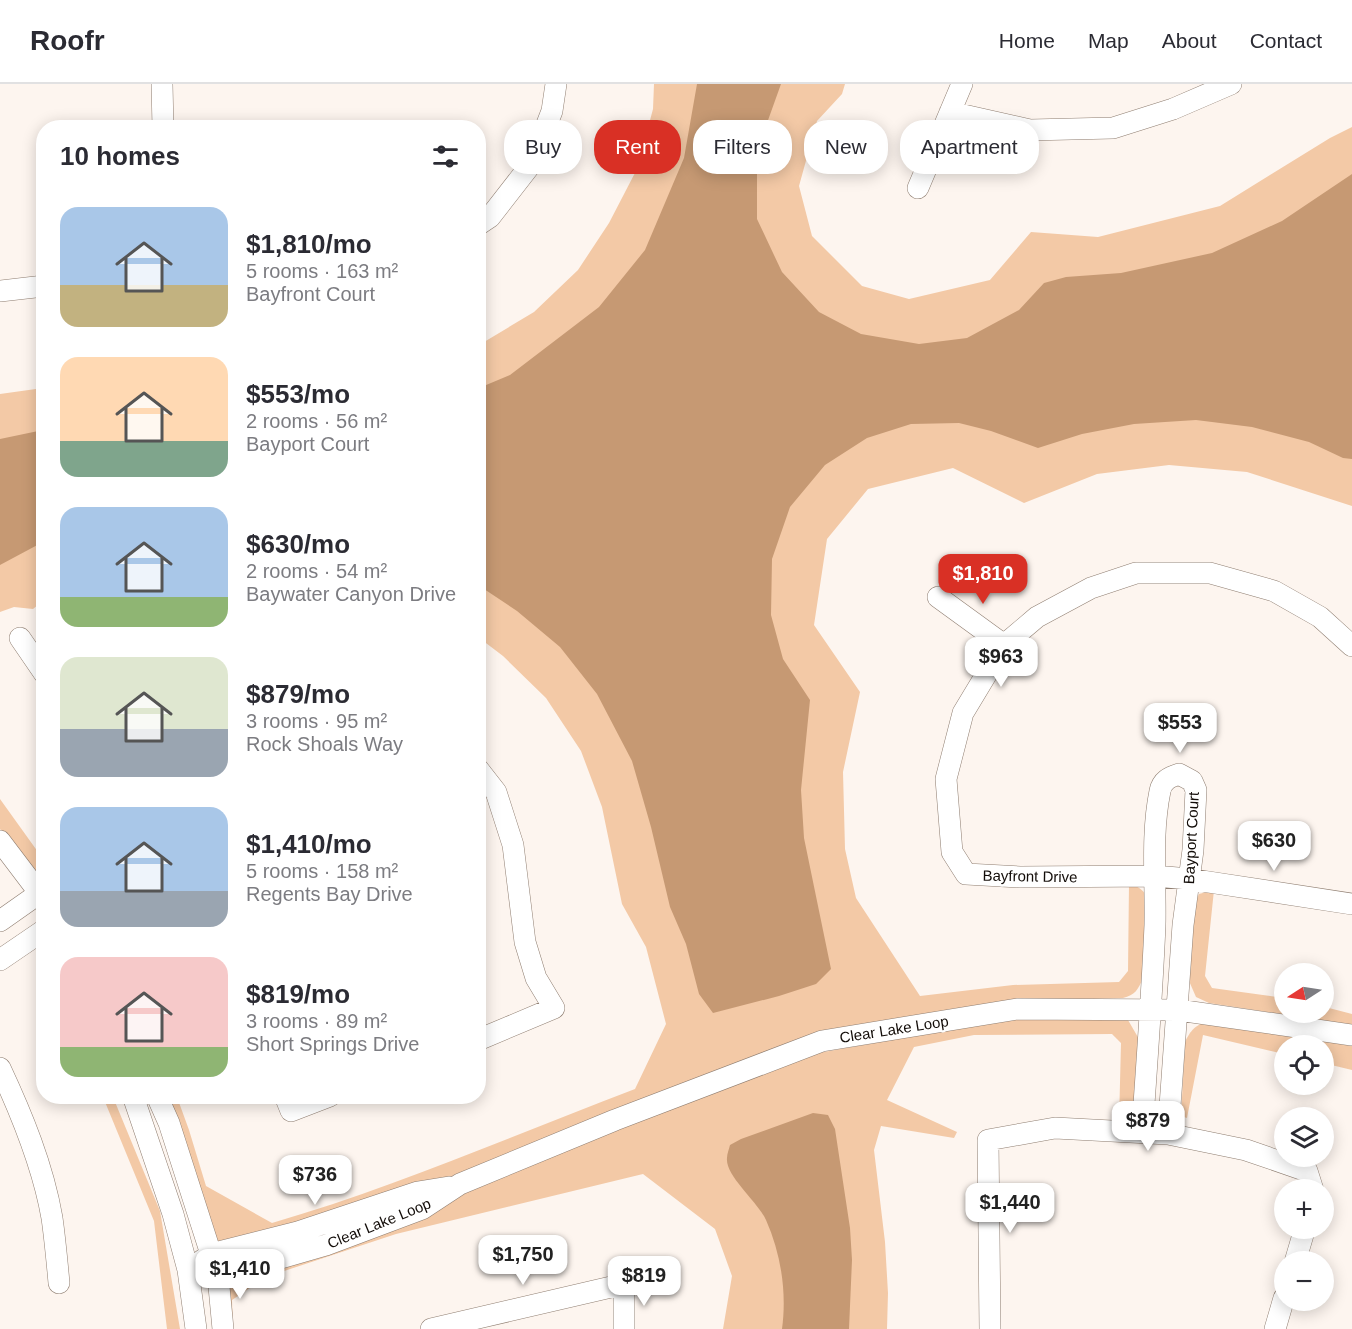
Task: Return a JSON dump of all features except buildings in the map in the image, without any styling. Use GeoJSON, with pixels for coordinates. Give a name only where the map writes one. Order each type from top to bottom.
{"type":"FeatureCollection","features":[{"type":"Feature","properties":{"kind":"street"},"geometry":{"type":"LineString","coordinates":[[162,84],[163,120]]}},
{"type":"Feature","properties":{"kind":"street"},"geometry":{"type":"LineString","coordinates":[[486,220],[532,162],[552,111],[556,84]]}},
{"type":"Feature","properties":{"kind":"street"},"geometry":{"type":"LineString","coordinates":[[918,188],[962,84]]}},
{"type":"Feature","properties":{"kind":"street"},"geometry":{"type":"LineString","coordinates":[[950,112],[1030,130],[1113,128],[1173,109],[1231,84]]}},
{"type":"Feature","properties":{"kind":"street"},"geometry":{"type":"LineString","coordinates":[[0,291],[36,287]]}},
{"type":"Feature","properties":{"kind":"street","name":"Bayfront Drive"},"geometry":{"type":"LineString","coordinates":[[1352,646],[1320,617],[1274,591],[1209,573],[1136,573],[1091,588],[1037,617],[1004,645],[963,713],[946,779],[952,852],[966,874],[1020,877],[1155,876],[1189,879],[1352,904]]}},
{"type":"Feature","properties":{"kind":"street"},"geometry":{"type":"LineString","coordinates":[[938,597],[1004,645]]}},
{"type":"Feature","properties":{"kind":"street"},"geometry":{"type":"LineString","coordinates":[[20,638],[36,661]]}},
{"type":"Feature","properties":{"kind":"street","name":"Bayport Court"},"geometry":{"type":"LineString","coordinates":[[1142,1132],[1151,1009],[1155,846],[1160,789],[1167,777],[1179,774],[1192,781],[1196,790],[1168,1134]]}},
{"type":"Feature","properties":{"kind":"street"},"geometry":{"type":"LineString","coordinates":[[486,779],[496,792],[513,845],[525,942],[536,978],[554,1008],[486,1037]]}},
{"type":"Feature","properties":{"kind":"street"},"geometry":{"type":"LineString","coordinates":[[0,841],[36,886]]}},
{"type":"Feature","properties":{"kind":"street"},"geometry":{"type":"LineString","coordinates":[[0,921],[36,898]]}},
{"type":"Feature","properties":{"kind":"street"},"geometry":{"type":"LineString","coordinates":[[0,960],[36,935]]}},
{"type":"Feature","properties":{"kind":"street"},"geometry":{"type":"LineString","coordinates":[[1154,944],[1182,947]]}},
{"type":"Feature","properties":{"kind":"street","name":"Clear Lake Loop"},"geometry":{"type":"LineString","coordinates":[[188,1270],[218,1276],[336,1241],[422,1209],[460,1184],[615,1120],[822,1041],[1017,1009],[1178,1010],[1352,1035]]}},
{"type":"Feature","properties":{"kind":"street"},"geometry":{"type":"LineString","coordinates":[[0,1068],[7,1102],[34,1152],[52,1217],[59,1283]]}},
{"type":"Feature","properties":{"kind":"street"},"geometry":{"type":"LineString","coordinates":[[136,1104],[173,1214],[188,1270],[196,1329]]}},
{"type":"Feature","properties":{"kind":"street"},"geometry":{"type":"LineString","coordinates":[[161,1104],[218,1276],[223,1329]]}},
{"type":"Feature","properties":{"kind":"street"},"geometry":{"type":"LineString","coordinates":[[990,1329],[988,1140],[1055,1128],[1168,1134],[1246,1150],[1307,1171],[1309,1179]]}},
{"type":"Feature","properties":{"kind":"street","name":"Clear Lake Loop"},"geometry":{"type":"LineString","coordinates":[[188,1270],[211,1254],[298,1232],[418,1192],[460,1184]]}},
{"type":"Feature","properties":{"kind":"street"},"geometry":{"type":"LineString","coordinates":[[431,1329],[624,1284],[624,1329]]}},
{"type":"Feature","properties":{"kind":"street"},"geometry":{"type":"LineString","coordinates":[[1275,1329],[1280,1311]]}},
{"type":"Feature","properties":{"kind":"shaded area"},"geometry":{"type":"Polygon","coordinates":[[[654,84],[845,84],[842,94],[818,120],[804,120],[804,168],[799,186],[812,236],[862,286],[909,299],[990,280],[1031,232],[1098,237],[1220,206],[1330,138],[1352,127],[1352,506],[1247,472],[1169,465],[1097,474],[1024,503],[953,468],[868,489],[827,539],[814,625],[860,692],[843,772],[845,849],[856,898],[920,996],[1013,985],[1119,982],[1128,971],[1129,884],[1141,889],[1148,900],[1143,978],[1133,994],[1123,998],[1030,1000],[951,1009],[865,1027],[464,1174],[230,1243],[213,1240],[165,1104],[180,1104],[206,1186],[272,1223],[409,1177],[635,1089],[666,1024],[646,947],[622,904],[602,807],[581,751],[546,698],[503,656],[486,643],[486,341],[534,312],[578,270],[609,223],[634,174],[681,174],[681,120],[650,120],[654,84]]]}},
{"type":"Feature","properties":{"kind":"shaded area"},"geometry":{"type":"Polygon","coordinates":[[[697,84],[781,84],[768,120],[693,120],[693,174],[757,174],[757,219],[782,272],[819,312],[861,334],[919,344],[967,338],[1019,310],[1044,283],[1066,277],[1121,273],[1212,253],[1282,221],[1352,174],[1352,459],[1343,458],[1309,442],[1252,427],[1196,420],[1134,424],[1082,434],[1038,448],[991,431],[959,423],[911,424],[867,438],[825,465],[790,507],[772,559],[771,615],[783,659],[810,700],[801,790],[804,838],[831,969],[816,984],[713,1013],[699,994],[686,944],[670,907],[632,761],[597,694],[560,647],[517,611],[486,590],[486,385],[510,375],[599,307],[645,250],[677,174],[681,174],[697,84]]]}},
{"type":"Feature","properties":{"kind":"shaded area"},"geometry":{"type":"Polygon","coordinates":[[[36,389],[36,607],[33,609],[14,607],[0,612],[0,394],[36,389]]]}},
{"type":"Feature","properties":{"kind":"shaded area"},"geometry":{"type":"Polygon","coordinates":[[[36,431],[36,546],[0,565],[0,439],[36,431]]]}},
{"type":"Feature","properties":{"kind":"shaded area"},"geometry":{"type":"Polygon","coordinates":[[[0,799],[36,849],[36,870],[29,868],[0,829],[0,799]]]}},
{"type":"Feature","properties":{"kind":"shaded area"},"geometry":{"type":"Polygon","coordinates":[[[1214,890],[1205,976],[1212,988],[1274,997],[1274,1013],[1209,1003],[1196,997],[1189,981],[1194,903],[1199,894],[1214,890]]]}},
{"type":"Feature","properties":{"kind":"shaded area"},"geometry":{"type":"Polygon","coordinates":[[[1334,1009],[1352,1014],[1352,1030],[1327,1023],[1334,1023],[1334,1009]]]}},
{"type":"Feature","properties":{"kind":"shaded area"},"geometry":{"type":"Polygon","coordinates":[[[1120,1017],[1128,1020],[1139,1039],[1135,1109],[1128,1119],[1119,1122],[1121,1043],[1112,1034],[974,1035],[914,1047],[887,1100],[957,1132],[954,1138],[881,1126],[874,1150],[885,1242],[888,1293],[887,1329],[723,1329],[732,1276],[715,1229],[643,1174],[396,1234],[266,1277],[232,1300],[233,1329],[220,1277],[457,1193],[634,1120],[818,1053],[1004,1020],[1120,1017]]]}},
{"type":"Feature","properties":{"kind":"shaded area"},"geometry":{"type":"Polygon","coordinates":[[[1209,1021],[1289,1035],[1274,1035],[1274,1052],[1203,1035],[1187,1118],[1181,1116],[1185,1042],[1194,1028],[1209,1021]]]}},
{"type":"Feature","properties":{"kind":"shaded area"},"geometry":{"type":"Polygon","coordinates":[[[1334,1043],[1352,1046],[1352,1070],[1334,1066],[1334,1043]]]}},
{"type":"Feature","properties":{"kind":"shaded area"},"geometry":{"type":"Polygon","coordinates":[[[106,1104],[116,1104],[160,1211],[180,1329],[167,1329],[154,1221],[106,1104]]]}},
{"type":"Feature","properties":{"kind":"shaded area"},"geometry":{"type":"Polygon","coordinates":[[[813,1113],[828,1115],[835,1129],[850,1228],[852,1260],[849,1329],[782,1329],[784,1301],[782,1273],[776,1246],[762,1213],[736,1181],[728,1165],[727,1156],[730,1145],[813,1113]]]}}]}
